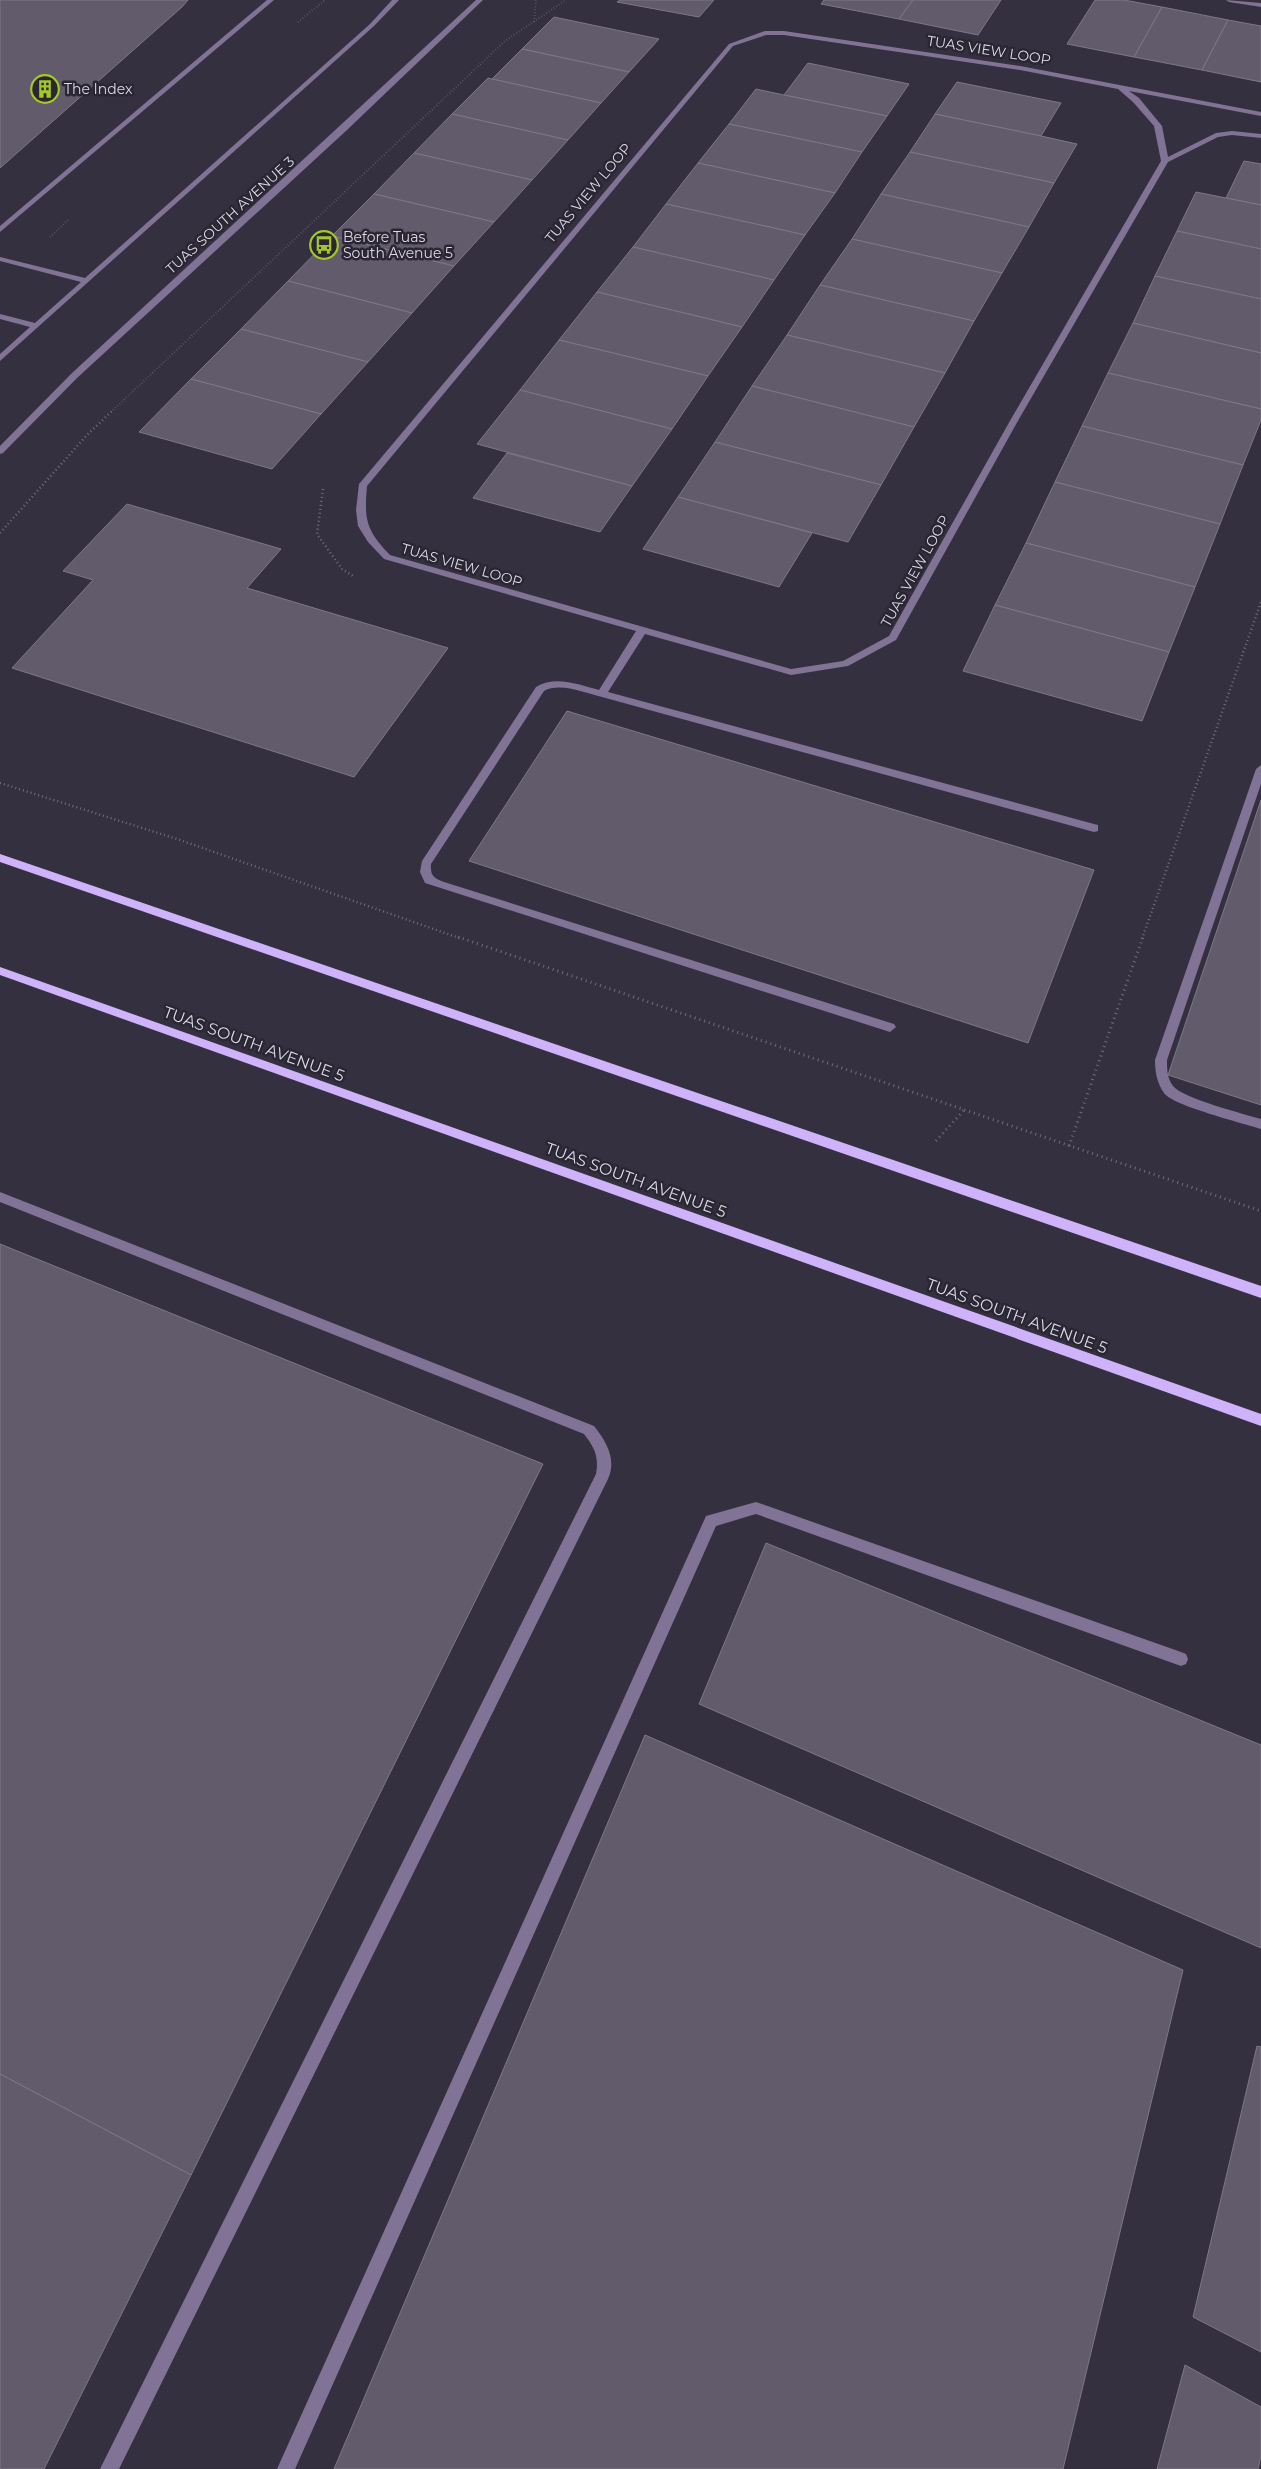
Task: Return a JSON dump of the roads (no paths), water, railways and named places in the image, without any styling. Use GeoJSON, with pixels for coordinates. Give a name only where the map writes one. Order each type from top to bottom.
{"type":"FeatureCollection","features":[{"type":"Feature","properties":{"kind":"main road"},"geometry":{"type":"LineString","coordinates":[[0,858],[1261,1292]]}},
{"type":"Feature","properties":{"kind":"main road","name":"TUAS SOUTH AVENUE 5"},"geometry":{"type":"LineString","coordinates":[[0,970],[1261,1420]]}},
{"type":"Feature","properties":{"kind":"street"},"geometry":{"type":"LineString","coordinates":[[0,230],[270,0]]}},
{"type":"Feature","properties":{"kind":"street"},"geometry":{"type":"LineString","coordinates":[[0,358],[84,280],[372,25],[396,0]]}},
{"type":"Feature","properties":{"kind":"street","name":"TUAS SOUTH AVENUE 3"},"geometry":{"type":"LineString","coordinates":[[0,451],[74,376],[337,135],[480,0]]}},
{"type":"Feature","properties":{"kind":"street"},"geometry":{"type":"LineString","coordinates":[[1229,0],[1261,5]]}},
{"type":"Feature","properties":{"kind":"street","name":"TUAS VIEW LOOP"},"geometry":{"type":"LineString","coordinates":[[1165,161],[1015,419],[893,638],[846,664],[791,672],[387,557],[366,536],[360,515],[362,486],[692,89],[731,45],[765,33],[784,33],[1020,68],[1261,114]]}},
{"type":"Feature","properties":{"kind":"street"},"geometry":{"type":"LineString","coordinates":[[1120,86],[1136,100],[1158,126],[1165,161],[1216,136],[1232,133],[1261,136]]}},
{"type":"Feature","properties":{"kind":"street"},"geometry":{"type":"LineString","coordinates":[[0,259],[84,280]]}},
{"type":"Feature","properties":{"kind":"street"},"geometry":{"type":"LineString","coordinates":[[0,316],[34,325]]}},
{"type":"Feature","properties":{"kind":"street"},"geometry":{"type":"LineString","coordinates":[[602,694],[642,630]]}},
{"type":"Feature","properties":{"kind":"street"},"geometry":{"type":"LineString","coordinates":[[890,1027],[429,880],[425,872],[426,864],[540,689],[547,685],[567,685],[602,694],[1094,828]]}},
{"type":"Feature","properties":{"kind":"street"},"geometry":{"type":"LineString","coordinates":[[1261,769],[1161,1060],[1161,1074],[1169,1091],[1191,1102],[1261,1124]]}},
{"type":"Feature","properties":{"kind":"street"},"geometry":{"type":"LineString","coordinates":[[0,1197],[589,1430],[600,1444],[606,1458],[602,1475],[109,2469]]}},
{"type":"Feature","properties":{"kind":"street"},"geometry":{"type":"LineString","coordinates":[[286,2469],[711,1521],[756,1508],[1181,1659]]}},
{"type":"Feature","properties":{"kind":"place","name":"The Index"},"geometry":{"type":"Point","coordinates":[45,89]}},
{"type":"Feature","properties":{"kind":"place","name":"Before Tuas South Avenue 5"},"geometry":{"type":"Point","coordinates":[324,245]}}]}
